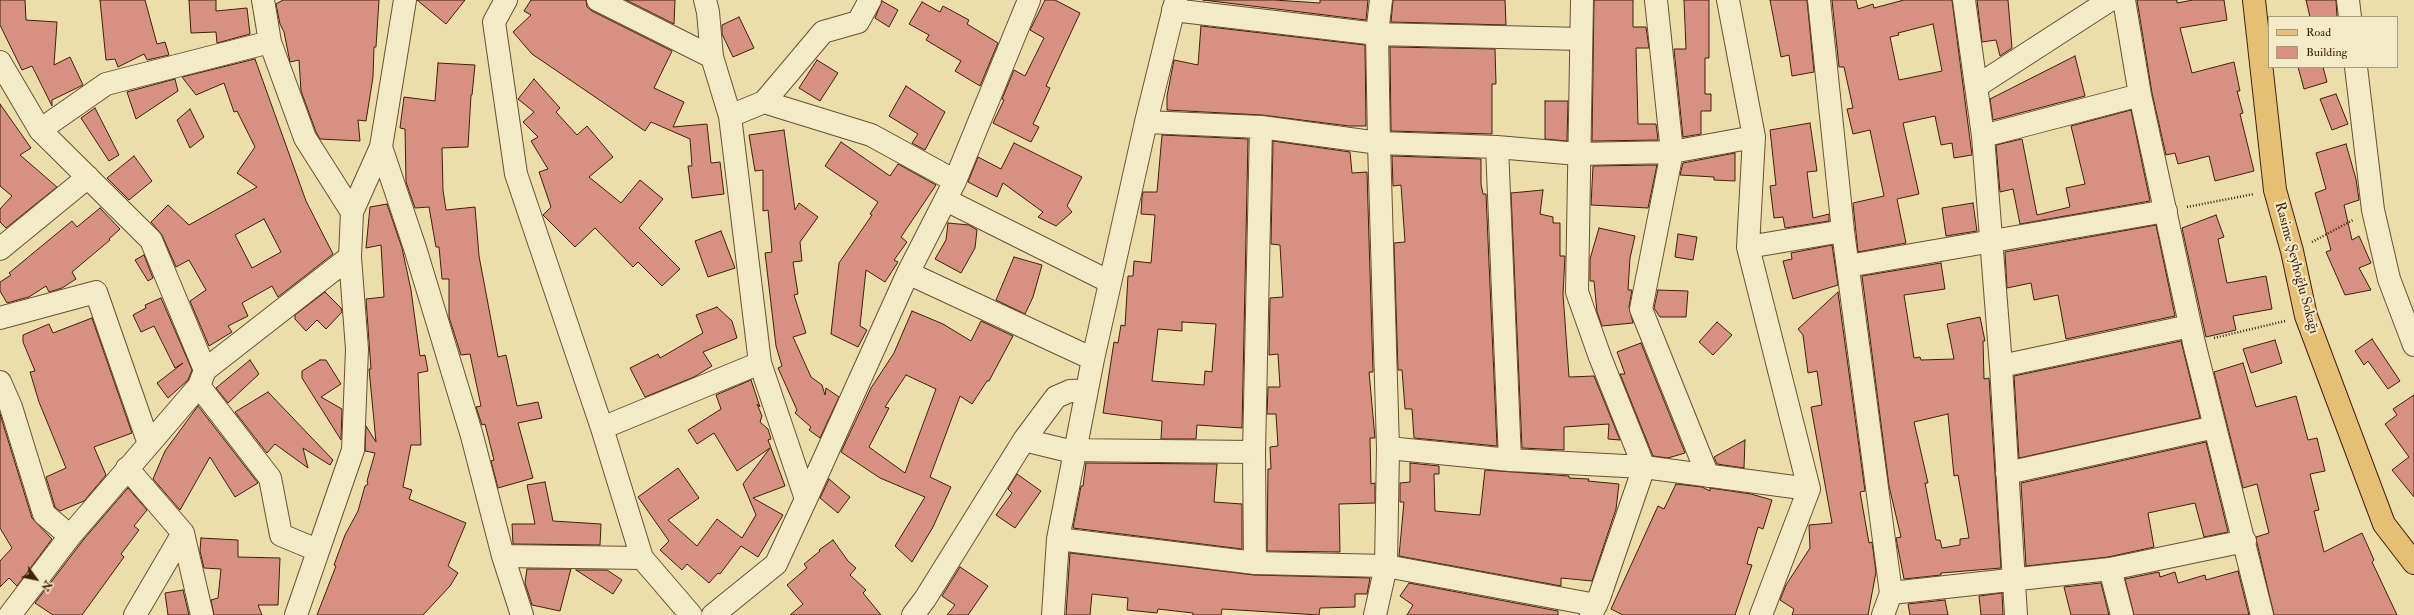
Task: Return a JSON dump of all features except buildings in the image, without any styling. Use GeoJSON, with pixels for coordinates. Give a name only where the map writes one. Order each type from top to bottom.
{"type":"FeatureCollection","features":[{"type":"Feature","properties":{"kind":"main road","name":"Rasime Şeyhoğlu Sokağı"},"geometry":{"type":"LineString","coordinates":[[2254,0],[2275,190],[2292,251],[2306,316],[2384,524],[2414,563]]}},
{"type":"Feature","properties":{"kind":"street"},"geometry":{"type":"LineString","coordinates":[[263,0],[270,42],[305,138],[352,212]]}},
{"type":"Feature","properties":{"kind":"street"},"geometry":{"type":"LineString","coordinates":[[296,615],[317,550],[353,450],[358,349],[350,257],[352,212],[381,147],[405,0]]}},
{"type":"Feature","properties":{"kind":"street"},"geometry":{"type":"LineString","coordinates":[[506,0],[494,22],[516,174],[602,428],[642,558],[691,615]]}},
{"type":"Feature","properties":{"kind":"street"},"geometry":{"type":"LineString","coordinates":[[598,0],[712,57]]}},
{"type":"Feature","properties":{"kind":"street"},"geometry":{"type":"LineString","coordinates":[[730,116],[764,102],[823,32],[858,22],[870,0]]}},
{"type":"Feature","properties":{"kind":"street"},"geometry":{"type":"LineString","coordinates":[[713,615],[776,564],[908,273],[950,191],[1029,0]]}},
{"type":"Feature","properties":{"kind":"street"},"geometry":{"type":"LineString","coordinates":[[1375,615],[1386,566],[1388,448],[1379,143],[1378,34],[1381,0]]}},
{"type":"Feature","properties":{"kind":"street"},"geometry":{"type":"LineString","coordinates":[[1058,538],[1255,563],[1386,566],[1594,610],[1644,467],[1600,357],[1577,292],[1578,154],[1582,0]]}},
{"type":"Feature","properties":{"kind":"street"},"geometry":{"type":"LineString","coordinates":[[1656,0],[1672,152],[1641,309],[1708,476]]}},
{"type":"Feature","properties":{"kind":"street"},"geometry":{"type":"LineString","coordinates":[[1728,0],[1754,138],[1748,247],[1809,489],[1761,615]]}},
{"type":"Feature","properties":{"kind":"street"},"geometry":{"type":"LineString","coordinates":[[1819,0],[1843,231],[1891,593],[1883,615]]}},
{"type":"Feature","properties":{"kind":"street"},"geometry":{"type":"LineString","coordinates":[[1964,0],[1983,136],[1989,242],[2001,366],[2012,580],[2016,615]]}},
{"type":"Feature","properties":{"kind":"street"},"geometry":{"type":"LineString","coordinates":[[1977,86],[2110,0]]}},
{"type":"Feature","properties":{"kind":"street"},"geometry":{"type":"LineString","coordinates":[[2124,0],[2140,95],[2192,334],[2245,541],[2262,615]]}},
{"type":"Feature","properties":{"kind":"street"},"geometry":{"type":"LineString","coordinates":[[2348,0],[2350,16]]}},
{"type":"Feature","properties":{"kind":"street"},"geometry":{"type":"LineString","coordinates":[[713,4],[712,57],[730,116],[760,363],[806,498]]}},
{"type":"Feature","properties":{"kind":"street"},"geometry":{"type":"LineString","coordinates":[[1053,615],[1058,538],[1093,359],[1174,5],[1378,34],[1581,39]]}},
{"type":"Feature","properties":{"kind":"street"},"geometry":{"type":"LineString","coordinates":[[40,130],[106,84],[270,42]]}},
{"type":"Feature","properties":{"kind":"street"},"geometry":{"type":"LineString","coordinates":[[0,62],[40,130],[151,240],[202,378],[270,478],[281,535],[317,550]]}},
{"type":"Feature","properties":{"kind":"street"},"geometry":{"type":"LineString","coordinates":[[2356,68],[2374,210],[2389,279],[2414,345]]}},
{"type":"Feature","properties":{"kind":"street"},"geometry":{"type":"LineString","coordinates":[[1983,136],[2140,95]]}},
{"type":"Feature","properties":{"kind":"street"},"geometry":{"type":"LineString","coordinates":[[764,102],[871,134],[950,191],[1110,282]]}},
{"type":"Feature","properties":{"kind":"street"},"geometry":{"type":"LineString","coordinates":[[1146,122],[1260,127],[1379,143],[1497,147],[1578,154],[1672,152],[1754,138]]}},
{"type":"Feature","properties":{"kind":"street"},"geometry":{"type":"LineString","coordinates":[[1255,563],[1254,452],[1260,127]]}},
{"type":"Feature","properties":{"kind":"street"},"geometry":{"type":"LineString","coordinates":[[381,147],[415,248],[472,436],[503,556],[522,615]]}},
{"type":"Feature","properties":{"kind":"street"},"geometry":{"type":"LineString","coordinates":[[1497,147],[1510,460]]}},
{"type":"Feature","properties":{"kind":"street"},"geometry":{"type":"LineString","coordinates":[[0,249],[88,177]]}},
{"type":"Feature","properties":{"kind":"street"},"geometry":{"type":"LineString","coordinates":[[1848,266],[2166,211]]}},
{"type":"Feature","properties":{"kind":"street"},"geometry":{"type":"LineString","coordinates":[[1748,247],[1843,231]]}},
{"type":"Feature","properties":{"kind":"street"},"geometry":{"type":"LineString","coordinates":[[10,615],[70,536],[149,444],[202,378],[350,257]]}},
{"type":"Feature","properties":{"kind":"street"},"geometry":{"type":"LineString","coordinates":[[908,273],[1093,359]]}},
{"type":"Feature","properties":{"kind":"street"},"geometry":{"type":"LineString","coordinates":[[0,318],[96,292],[149,444]]}},
{"type":"Feature","properties":{"kind":"street"},"geometry":{"type":"LineString","coordinates":[[2001,366],[2192,334]]}},
{"type":"Feature","properties":{"kind":"street"},"geometry":{"type":"LineString","coordinates":[[602,428],[760,363]]}},
{"type":"Feature","properties":{"kind":"street"},"geometry":{"type":"LineString","coordinates":[[0,382],[5,409],[44,514],[70,536]]}},
{"type":"Feature","properties":{"kind":"street"},"geometry":{"type":"LineString","coordinates":[[913,615],[925,599],[1024,440],[1056,397],[1070,391],[1087,390]]}},
{"type":"Feature","properties":{"kind":"street"},"geometry":{"type":"LineString","coordinates":[[2007,473],[2215,427]]}},
{"type":"Feature","properties":{"kind":"street"},"geometry":{"type":"LineString","coordinates":[[1024,440],[1055,448],[1254,452]]}},
{"type":"Feature","properties":{"kind":"street"},"geometry":{"type":"LineString","coordinates":[[1388,448],[1510,460],[1644,467],[1809,489]]}},
{"type":"Feature","properties":{"kind":"street"},"geometry":{"type":"LineString","coordinates":[[127,468],[184,532],[202,615]]}},
{"type":"Feature","properties":{"kind":"street"},"geometry":{"type":"LineString","coordinates":[[134,615],[184,532]]}},
{"type":"Feature","properties":{"kind":"street"},"geometry":{"type":"LineString","coordinates":[[1891,593],[2110,569],[2245,541]]}},
{"type":"Feature","properties":{"kind":"street"},"geometry":{"type":"LineString","coordinates":[[503,556],[642,558]]}},
{"type":"Feature","properties":{"kind":"street"},"geometry":{"type":"LineString","coordinates":[[2110,569],[2122,615]]}},
{"type":"Feature","properties":{"kind":"path"},"geometry":{"type":"LineString","coordinates":[[2166,211],[2275,190]]}},
{"type":"Feature","properties":{"kind":"path"},"geometry":{"type":"LineString","coordinates":[[2292,251],[2374,210]]}},
{"type":"Feature","properties":{"kind":"path"},"geometry":{"type":"LineString","coordinates":[[2192,334],[2306,316]]}}]}
